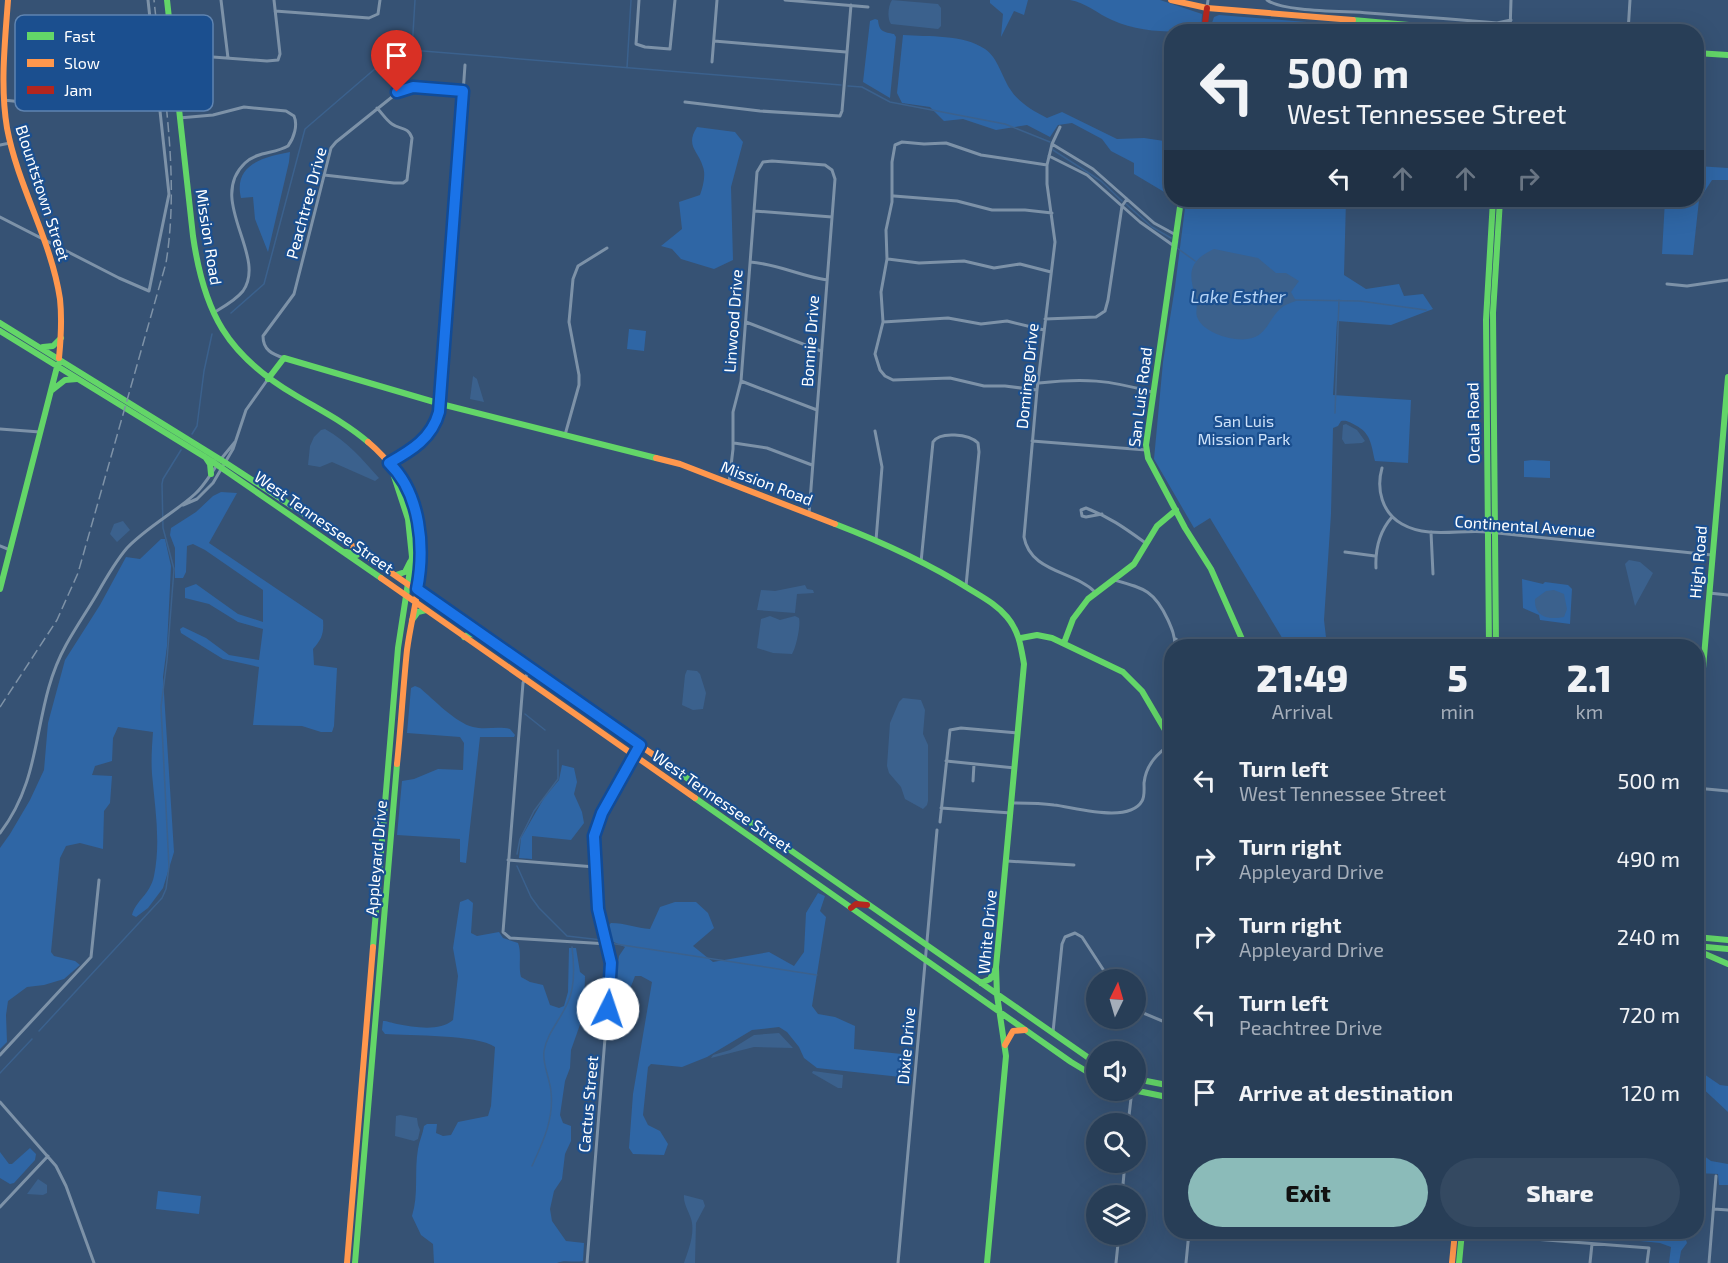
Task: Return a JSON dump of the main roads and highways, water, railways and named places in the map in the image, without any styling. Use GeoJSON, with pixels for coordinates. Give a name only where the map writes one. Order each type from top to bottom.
{"type":"FeatureCollection","features":[{"type":"Feature","properties":{"kind":"main road","name":"Blountstown Street"},"geometry":{"type":"LineString","coordinates":[[0,589],[59,358],[62,320],[58,291],[10,142],[1,91],[8,0]]}},
{"type":"Feature","properties":{"kind":"main road","name":"Mission Road"},"geometry":{"type":"LineString","coordinates":[[167,0],[168,15]]}},
{"type":"Feature","properties":{"kind":"main road"},"geometry":{"type":"LineString","coordinates":[[1171,0],[1207,9],[1390,24]]}},
{"type":"Feature","properties":{"kind":"main road"},"geometry":{"type":"LineString","coordinates":[[1205,24],[1207,9]]}},
{"type":"Feature","properties":{"kind":"main road"},"geometry":{"type":"LineString","coordinates":[[1704,54],[1728,56]]}},
{"type":"Feature","properties":{"kind":"main road","name":"Mission Road"},"geometry":{"type":"LineString","coordinates":[[178,111],[198,269],[213,313],[235,348],[268,379],[349,425],[389,463]]}},
{"type":"Feature","properties":{"kind":"main road","name":"San Luis Road"},"geometry":{"type":"LineString","coordinates":[[1179,207],[1152,392],[1146,450],[1148,458],[1210,569],[1242,639]]}},
{"type":"Feature","properties":{"kind":"main road","name":"Ocala Road"},"geometry":{"type":"LineString","coordinates":[[1490,348],[1494,301],[1493,207]]}},
{"type":"Feature","properties":{"kind":"main road","name":"Ocala Road"},"geometry":{"type":"LineString","coordinates":[[1496,639],[1487,297],[1499,207]]}},
{"type":"Feature","properties":{"kind":"main road"},"geometry":{"type":"LineString","coordinates":[[1487,297],[1494,301]]}},
{"type":"Feature","properties":{"kind":"main road","name":"West Tennessee Street"},"geometry":{"type":"LineString","coordinates":[[0,323],[59,358],[206,457],[222,464],[295,508],[417,589],[1086,1057]]}},
{"type":"Feature","properties":{"kind":"main road"},"geometry":{"type":"LineString","coordinates":[[0,331],[164,431],[173,433]]}},
{"type":"Feature","properties":{"kind":"main road"},"geometry":{"type":"LineString","coordinates":[[41,347],[53,346],[61,339]]}},
{"type":"Feature","properties":{"kind":"main road","name":"Mission Road"},"geometry":{"type":"LineString","coordinates":[[268,379],[284,358],[441,404],[661,458],[876,540],[921,562],[966,586],[998,607],[1009,619],[1020,638]]}},
{"type":"Feature","properties":{"kind":"main road","name":"High Road"},"geometry":{"type":"LineString","coordinates":[[1704,653],[1728,377]]}},
{"type":"Feature","properties":{"kind":"main road"},"geometry":{"type":"LineString","coordinates":[[51,391],[66,380],[73,378],[81,380]]}},
{"type":"Feature","properties":{"kind":"main road"},"geometry":{"type":"LineString","coordinates":[[389,463],[416,447],[430,432],[439,415],[441,404]]}},
{"type":"Feature","properties":{"kind":"main road","name":"West Tennessee Street"},"geometry":{"type":"LineString","coordinates":[[173,433],[182,435],[414,602],[1086,1071]]}},
{"type":"Feature","properties":{"kind":"main road"},"geometry":{"type":"LineString","coordinates":[[206,457],[211,474]]}},
{"type":"Feature","properties":{"kind":"main road","name":"Appleyard Drive"},"geometry":{"type":"LineString","coordinates":[[389,463],[407,515],[412,559],[398,648],[396,739]]}},
{"type":"Feature","properties":{"kind":"main road","name":"Appleyard Drive"},"geometry":{"type":"LineString","coordinates":[[347,1263],[368,1062],[394,755],[421,558],[417,520],[404,482],[389,463]]}},
{"type":"Feature","properties":{"kind":"main road"},"geometry":{"type":"LineString","coordinates":[[283,509],[295,508]]}},
{"type":"Feature","properties":{"kind":"main road"},"geometry":{"type":"LineString","coordinates":[[1064,643],[1079,609],[1095,592],[1134,564],[1157,526],[1176,510]]}},
{"type":"Feature","properties":{"kind":"main road"},"geometry":{"type":"LineString","coordinates":[[344,552],[357,555],[362,552]]}},
{"type":"Feature","properties":{"kind":"main road"},"geometry":{"type":"LineString","coordinates":[[396,575],[405,572],[412,559]]}},
{"type":"Feature","properties":{"kind":"main road","name":"Ocala Road"},"geometry":{"type":"LineString","coordinates":[[1490,639],[1493,590]]}},
{"type":"Feature","properties":{"kind":"main road"},"geometry":{"type":"LineString","coordinates":[[410,626],[416,615],[426,610]]}},
{"type":"Feature","properties":{"kind":"main road"},"geometry":{"type":"LineString","coordinates":[[464,637],[469,634],[483,636]]}},
{"type":"Feature","properties":{"kind":"main road"},"geometry":{"type":"LineString","coordinates":[[1020,638],[1042,636],[1064,643],[1112,666],[1129,677],[1142,691],[1164,730]]}},
{"type":"Feature","properties":{"kind":"main road","name":"White Drive"},"geometry":{"type":"LineString","coordinates":[[987,1263],[1006,1063],[997,995],[996,967],[1024,664],[1020,638]]}},
{"type":"Feature","properties":{"kind":"main road"},"geometry":{"type":"LineString","coordinates":[[578,716],[584,706]]}},
{"type":"Feature","properties":{"kind":"main road"},"geometry":{"type":"LineString","coordinates":[[698,800],[704,790]]}},
{"type":"Feature","properties":{"kind":"main road"},"geometry":{"type":"LineString","coordinates":[[778,857],[786,847]]}},
{"type":"Feature","properties":{"kind":"main road"},"geometry":{"type":"LineString","coordinates":[[851,908],[856,904],[867,904]]}},
{"type":"Feature","properties":{"kind":"main road"},"geometry":{"type":"LineString","coordinates":[[1704,938],[1728,940]]}},
{"type":"Feature","properties":{"kind":"main road"},"geometry":{"type":"LineString","coordinates":[[1704,948],[1724,948]]}},
{"type":"Feature","properties":{"kind":"main road"},"geometry":{"type":"LineString","coordinates":[[1724,948],[1718,950],[1716,955],[1727,963]]}},
{"type":"Feature","properties":{"kind":"main road"},"geometry":{"type":"LineString","coordinates":[[1704,952],[1727,963]]}},
{"type":"Feature","properties":{"kind":"main road"},"geometry":{"type":"LineString","coordinates":[[980,983],[990,979],[996,967]]}},
{"type":"Feature","properties":{"kind":"main road"},"geometry":{"type":"LineString","coordinates":[[1005,1046],[1013,1031],[1025,1030]]}},
{"type":"Feature","properties":{"kind":"main road"},"geometry":{"type":"LineString","coordinates":[[1071,1062],[1077,1058],[1086,1058]]}},
{"type":"Feature","properties":{"kind":"main road","name":"Appleyard Drive"},"geometry":{"type":"LineString","coordinates":[[355,1263],[366,1142],[368,1062]]}},
{"type":"Feature","properties":{"kind":"main road"},"geometry":{"type":"LineString","coordinates":[[1146,1081],[1164,1084]]}},
{"type":"Feature","properties":{"kind":"main road"},"geometry":{"type":"LineString","coordinates":[[1146,1093],[1164,1096]]}},
{"type":"Feature","properties":{"kind":"main road"},"geometry":{"type":"LineString","coordinates":[[358,1141],[366,1142]]}},
{"type":"Feature","properties":{"kind":"main road"},"geometry":{"type":"LineString","coordinates":[[353,1198],[361,1195]]}},
{"type":"Feature","properties":{"kind":"main road"},"geometry":{"type":"LineString","coordinates":[[1452,1263],[1457,1239]]}},
{"type":"Feature","properties":{"kind":"main road"},"geometry":{"type":"LineString","coordinates":[[1458,1239],[1459,1263]]}},
{"type":"Feature","properties":{"kind":"water"},"geometry":{"type":"Polygon","coordinates":[[[892,0],[938,4],[941,8],[941,26],[938,29],[891,24],[888,12],[892,0]]]}},
{"type":"Feature","properties":{"kind":"water","name":"Lake Esther"},"geometry":{"type":"Polygon","coordinates":[[[1214,249],[1258,258],[1276,273],[1286,273],[1299,281],[1291,292],[1296,301],[1287,304],[1276,313],[1265,330],[1252,338],[1230,338],[1207,329],[1197,316],[1197,300],[1191,274],[1195,262],[1214,249]]]}},
{"type":"Feature","properties":{"kind":"water"},"geometry":{"type":"Polygon","coordinates":[[[473,376],[477,379],[484,402],[470,399],[473,376]]]}},
{"type":"Feature","properties":{"kind":"water"},"geometry":{"type":"Polygon","coordinates":[[[1346,424],[1357,430],[1365,441],[1345,444],[1342,439],[1343,425],[1346,424]]]}},
{"type":"Feature","properties":{"kind":"water"},"geometry":{"type":"Polygon","coordinates":[[[325,429],[348,445],[379,478],[375,481],[332,462],[320,467],[308,465],[310,446],[314,437],[325,429]]]}},
{"type":"Feature","properties":{"kind":"water"},"geometry":{"type":"Polygon","coordinates":[[[123,521],[130,530],[117,542],[110,534],[114,524],[123,521]]]}},
{"type":"Feature","properties":{"kind":"water"},"geometry":{"type":"Polygon","coordinates":[[[1629,560],[1640,562],[1653,573],[1635,606],[1625,564],[1629,560]]]}},
{"type":"Feature","properties":{"kind":"water"},"geometry":{"type":"Polygon","coordinates":[[[805,585],[814,593],[797,594],[795,613],[757,610],[761,590],[775,591],[805,585]]]}},
{"type":"Feature","properties":{"kind":"water"},"geometry":{"type":"Polygon","coordinates":[[[1554,590],[1564,594],[1567,609],[1564,617],[1544,616],[1535,605],[1535,599],[1546,591],[1554,590]]]}},
{"type":"Feature","properties":{"kind":"water"},"geometry":{"type":"Polygon","coordinates":[[[770,616],[780,620],[795,616],[799,618],[798,636],[792,654],[773,653],[757,648],[761,619],[770,616]]]}},
{"type":"Feature","properties":{"kind":"water"},"geometry":{"type":"Polygon","coordinates":[[[687,670],[697,671],[700,674],[706,693],[703,709],[693,710],[682,705],[687,670]]]}},
{"type":"Feature","properties":{"kind":"water"},"geometry":{"type":"Polygon","coordinates":[[[903,698],[921,700],[925,710],[923,734],[928,745],[928,801],[923,809],[905,799],[901,787],[889,773],[887,766],[890,723],[903,698]]]}},
{"type":"Feature","properties":{"kind":"water"},"geometry":{"type":"Polygon","coordinates":[[[779,1033],[793,1048],[754,1047],[711,1058],[713,1055],[730,1050],[754,1035],[779,1033]]]}},
{"type":"Feature","properties":{"kind":"water"},"geometry":{"type":"Polygon","coordinates":[[[813,1071],[843,1075],[842,1088],[812,1073],[813,1071]]]}},
{"type":"Feature","properties":{"kind":"water"},"geometry":{"type":"Polygon","coordinates":[[[396,1116],[417,1118],[420,1130],[418,1139],[414,1141],[395,1136],[396,1116]]]}},
{"type":"Feature","properties":{"kind":"water"},"geometry":{"type":"Polygon","coordinates":[[[38,1179],[47,1185],[47,1193],[27,1194],[38,1179]]]}},
{"type":"Feature","properties":{"kind":"water"},"geometry":{"type":"Polygon","coordinates":[[[684,1195],[703,1200],[705,1206],[696,1223],[695,1263],[684,1263],[692,1228],[684,1195]]]}},
{"type":"Feature","properties":{"kind":"waterway"},"geometry":{"type":"LineString","coordinates":[[412,50],[415,0]]}},
{"type":"Feature","properties":{"kind":"waterway"},"geometry":{"type":"LineString","coordinates":[[627,68],[631,0]]}},
{"type":"Feature","properties":{"kind":"waterway"},"geometry":{"type":"LineString","coordinates":[[231,313],[264,284],[305,129],[398,49],[841,85]]}},
{"type":"Feature","properties":{"kind":"waterway"},"geometry":{"type":"LineString","coordinates":[[848,86],[862,87],[890,102],[1005,124],[1050,142]]}},
{"type":"Feature","properties":{"kind":"waterway"},"geometry":{"type":"LineString","coordinates":[[1053,150],[1101,181],[1122,201]]}},
{"type":"Feature","properties":{"kind":"waterway"},"geometry":{"type":"LineString","coordinates":[[1126,204],[1152,227],[1171,238]]}},
{"type":"Feature","properties":{"kind":"waterway"},"geometry":{"type":"LineString","coordinates":[[1178,241],[1177,248],[1195,261]]}},
{"type":"Feature","properties":{"kind":"waterway"},"geometry":{"type":"LineString","coordinates":[[1294,300],[1360,301],[1426,310]]}},
{"type":"Feature","properties":{"kind":"waterway"},"geometry":{"type":"LineString","coordinates":[[1335,413],[1339,300]]}},
{"type":"Feature","properties":{"kind":"waterway"},"geometry":{"type":"LineString","coordinates":[[192,434],[197,426],[204,371],[212,334]]}},
{"type":"Feature","properties":{"kind":"waterway"},"geometry":{"type":"LineString","coordinates":[[39,1031],[162,898],[166,889],[169,867],[161,707],[174,569],[163,528],[162,484],[181,450]]}},
{"type":"Feature","properties":{"kind":"waterway"},"geometry":{"type":"LineString","coordinates":[[525,714],[545,730]]}},
{"type":"Feature","properties":{"kind":"waterway"},"geometry":{"type":"LineString","coordinates":[[517,854],[520,839],[534,811],[558,779],[558,750]]}},
{"type":"Feature","properties":{"kind":"waterway"},"geometry":{"type":"LineString","coordinates":[[517,866],[531,897],[567,936],[602,940]]}},
{"type":"Feature","properties":{"kind":"waterway"},"geometry":{"type":"LineString","coordinates":[[609,943],[817,975]]}},
{"type":"Feature","properties":{"kind":"waterway"},"geometry":{"type":"LineString","coordinates":[[532,1166],[544,1139],[551,1112],[551,1092],[544,1051],[572,989],[572,947]]}},
{"type":"Feature","properties":{"kind":"waterway"},"geometry":{"type":"LineString","coordinates":[[0,1073],[32,1039]]}},
{"type":"Feature","properties":{"kind":"railway"},"geometry":{"type":"LineString","coordinates":[[154,0],[156,15]]}},
{"type":"Feature","properties":{"kind":"railway"},"geometry":{"type":"LineString","coordinates":[[0,707],[57,620],[78,573],[166,263],[171,197],[166,111]]}},
{"type":"Feature","properties":{"kind":"park label","name":"San Luis Mission Park"},"geometry":{"type":"Point","coordinates":[1244,430]}}]}
